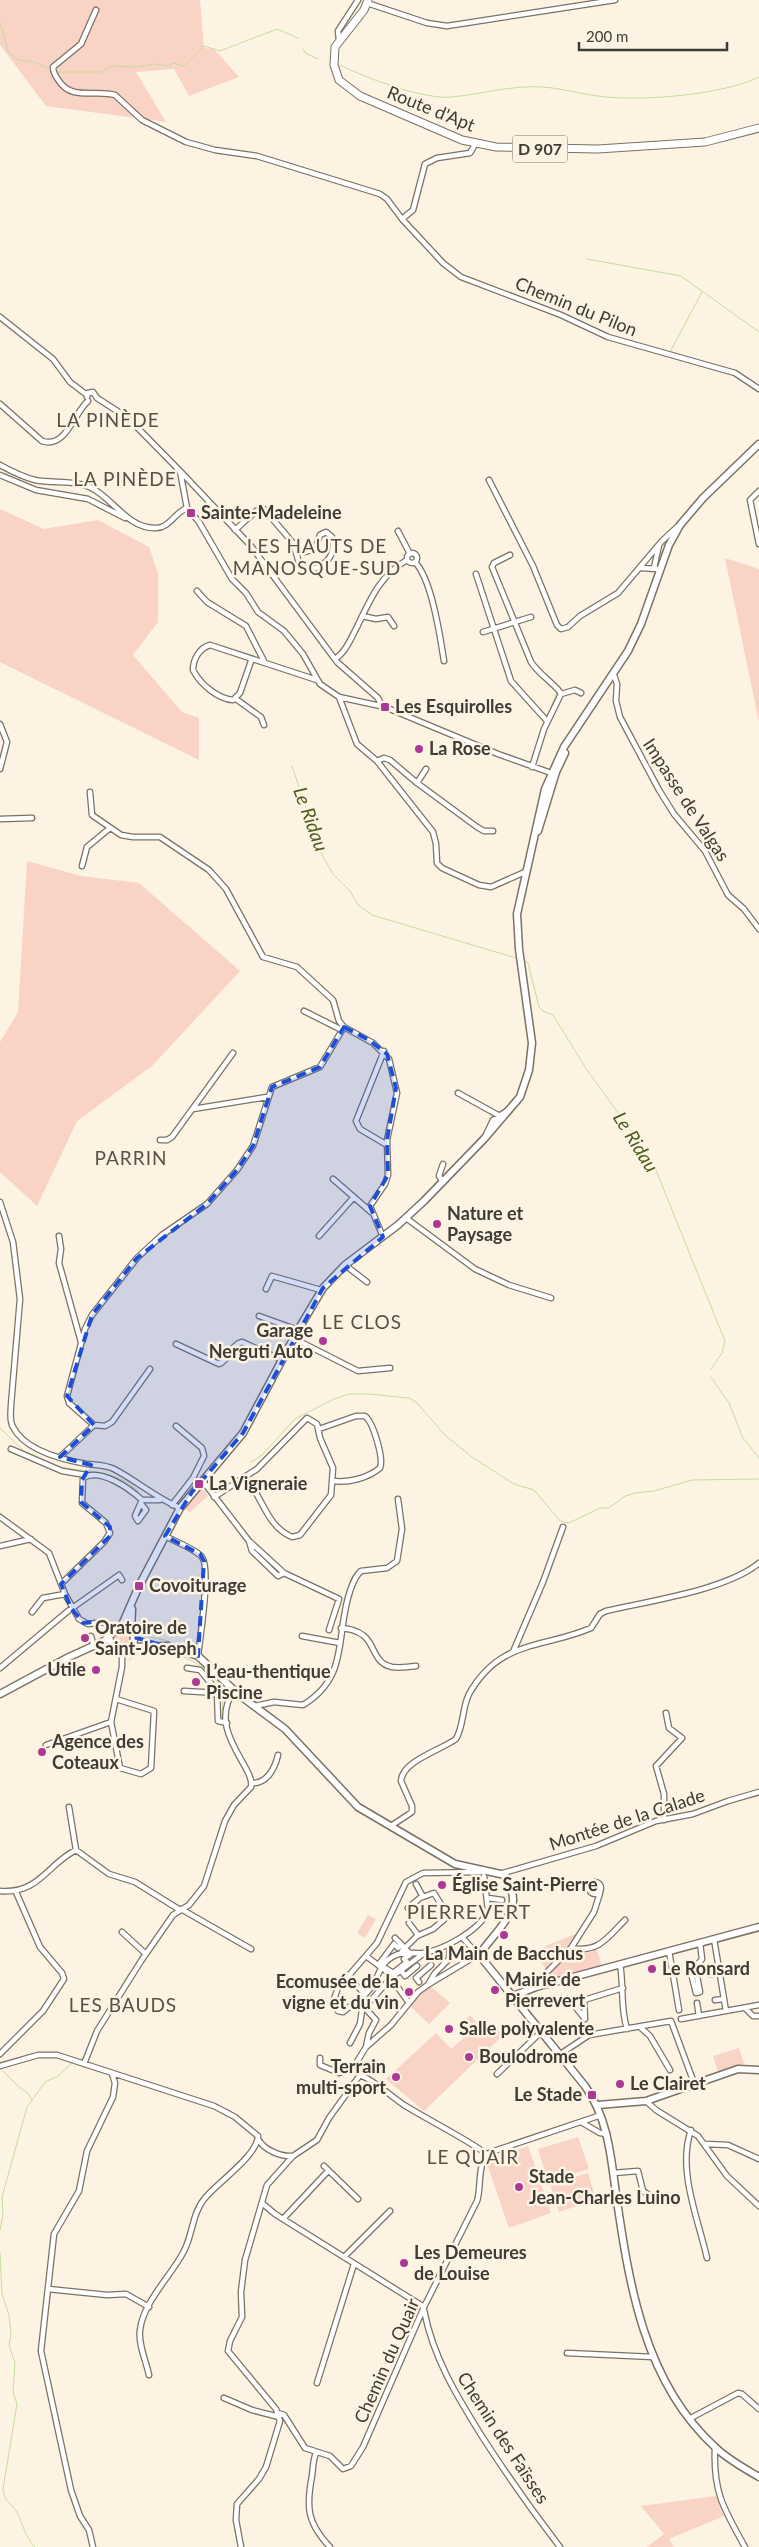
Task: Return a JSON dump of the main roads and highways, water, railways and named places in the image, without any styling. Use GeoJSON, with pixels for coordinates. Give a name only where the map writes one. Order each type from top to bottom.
{"type":"FeatureCollection","features":[{"type":"Feature","properties":{"kind":"main road","name":"Route d'Apt"},"geometry":{"type":"LineString","coordinates":[[368,2],[337,43],[333,61],[337,76],[345,86],[360,96],[448,135],[476,144],[520,148],[598,149],[705,142],[759,128]]}},
{"type":"Feature","properties":{"kind":"main road"},"geometry":{"type":"LineString","coordinates":[[530,853],[537,819],[564,747],[614,675],[641,624],[657,569],[680,524],[702,498],[759,444]]}},
{"type":"Feature","properties":{"kind":"main road"},"geometry":{"type":"LineString","coordinates":[[0,1694],[84,1650],[94,1647],[109,1636],[113,1630],[121,1626],[180,1508],[243,1433],[293,1338],[321,1290],[345,1265],[406,1218],[443,1182],[512,1108],[526,1082],[532,1051],[532,1030],[517,924],[518,902],[530,853],[554,773],[583,720]]}},
{"type":"Feature","properties":{"kind":"main road"},"geometry":{"type":"LineString","coordinates":[[132,1602],[130,1630],[134,1637],[156,1645],[184,1650],[198,1656],[234,1691],[285,1729],[358,1807],[449,1862],[483,1874],[503,1873],[513,1896],[512,1906],[500,1931],[478,1954],[598,2105],[607,2134],[632,2289],[643,2331],[653,2357],[689,2419],[715,2448],[759,2477]]}},
{"type":"Feature","properties":{"kind":"main road"},"geometry":{"type":"LineString","coordinates":[[121,1626],[130,1630]]}},
{"type":"Feature","properties":{"kind":"main road"},"geometry":{"type":"LineString","coordinates":[[109,1636],[113,1648]]}},
{"type":"Feature","properties":{"kind":"main road"},"geometry":{"type":"LineString","coordinates":[[132,1646],[134,1637]]}},
{"type":"Feature","properties":{"kind":"main road"},"geometry":{"type":"LineString","coordinates":[[94,1647],[113,1648],[122,1652],[132,1646],[156,1645]]}},
{"type":"Feature","properties":{"kind":"main road"},"geometry":{"type":"LineString","coordinates":[[513,1996],[536,1987],[759,1927]]}},
{"type":"Feature","properties":{"kind":"main road"},"geometry":{"type":"LineString","coordinates":[[598,2105],[646,2101],[738,2069],[759,2070]]}},
{"type":"Feature","properties":{"kind":"waterway"},"geometry":{"type":"LineString","coordinates":[[0,22],[8,51],[18,60],[34,62],[48,68]]}},
{"type":"Feature","properties":{"kind":"waterway"},"geometry":{"type":"LineString","coordinates":[[56,72],[101,72],[112,66],[136,67],[155,64],[167,66],[173,63],[184,66],[204,46],[220,51],[277,29],[298,38]]}},
{"type":"Feature","properties":{"kind":"waterway"},"geometry":{"type":"LineString","coordinates":[[303,49],[305,53],[318,59]]}},
{"type":"Feature","properties":{"kind":"waterway"},"geometry":{"type":"LineString","coordinates":[[340,65],[395,87],[440,97],[452,97],[508,88],[531,87],[615,98],[657,97],[703,93],[744,83],[759,77]]}},
{"type":"Feature","properties":{"kind":"waterway"},"geometry":{"type":"LineString","coordinates":[[587,259],[681,276],[759,332]]}},
{"type":"Feature","properties":{"kind":"waterway"},"geometry":{"type":"LineString","coordinates":[[670,352],[702,292]]}},
{"type":"Feature","properties":{"kind":"waterway"},"geometry":{"type":"LineString","coordinates":[[509,614],[510,619]]}},
{"type":"Feature","properties":{"kind":"waterway"},"geometry":{"type":"LineString","coordinates":[[515,631],[529,662]]}},
{"type":"Feature","properties":{"kind":"waterway"},"geometry":{"type":"LineString","coordinates":[[532,667],[557,692],[547,717]]}},
{"type":"Feature","properties":{"kind":"waterway","name":"Le Ridau"},"geometry":{"type":"LineString","coordinates":[[292,766],[321,853],[333,874],[350,891],[358,905],[372,915],[516,958]]}},
{"type":"Feature","properties":{"kind":"waterway","name":"Le Ridau"},"geometry":{"type":"LineString","coordinates":[[523,960],[528,963],[539,1007],[553,1015],[587,1070],[651,1158],[725,1341],[722,1353],[711,1369]]}},
{"type":"Feature","properties":{"kind":"waterway","name":"Le Ridau"},"geometry":{"type":"LineString","coordinates":[[711,1377],[729,1403],[743,1438],[759,1458]]}},
{"type":"Feature","properties":{"kind":"waterway"},"geometry":{"type":"LineString","coordinates":[[251,1462],[262,1455],[295,1419],[334,1399],[349,1394],[369,1394],[409,1398],[416,1402],[446,1436],[472,1457],[514,1484],[534,1490],[560,1521],[569,1523],[600,1508],[609,1508],[625,1496],[635,1493],[654,1491],[692,1480],[759,1479]]}},
{"type":"Feature","properties":{"kind":"waterway"},"geometry":{"type":"LineString","coordinates":[[0,1428],[24,1451],[41,1459]]}},
{"type":"Feature","properties":{"kind":"waterway"},"geometry":{"type":"LineString","coordinates":[[51,1464],[107,1474],[128,1483],[138,1491]]}},
{"type":"Feature","properties":{"kind":"waterway"},"geometry":{"type":"LineString","coordinates":[[136,1610],[135,1625],[141,1635],[169,1641]]}},
{"type":"Feature","properties":{"kind":"waterway"},"geometry":{"type":"LineString","coordinates":[[129,1660],[139,1653],[151,1650],[180,1655],[194,1662],[216,1680],[222,1691],[222,1718]]}},
{"type":"Feature","properties":{"kind":"waterway"},"geometry":{"type":"LineString","coordinates":[[211,1856],[220,1826]]}},
{"type":"Feature","properties":{"kind":"waterway"},"geometry":{"type":"LineString","coordinates":[[182,1906],[190,1900]]}},
{"type":"Feature","properties":{"kind":"waterway"},"geometry":{"type":"LineString","coordinates":[[146,1950],[174,1911]]}},
{"type":"Feature","properties":{"kind":"waterway"},"geometry":{"type":"LineString","coordinates":[[134,1967],[140,1958]]}},
{"type":"Feature","properties":{"kind":"waterway"},"geometry":{"type":"LineString","coordinates":[[100,2022],[129,1973]]}},
{"type":"Feature","properties":{"kind":"waterway"},"geometry":{"type":"LineString","coordinates":[[79,2060],[85,2056],[92,2038]]}},
{"type":"Feature","properties":{"kind":"waterway"},"geometry":{"type":"LineString","coordinates":[[0,2230],[3,2214],[2,2197],[27,2107],[45,2082],[58,2076],[72,2063]]}},
{"type":"Feature","properties":{"kind":"waterway"},"geometry":{"type":"LineString","coordinates":[[0,2068],[28,2093],[32,2100]]}},
{"type":"Feature","properties":{"kind":"waterway"},"geometry":{"type":"LineString","coordinates":[[0,2253],[2,2294],[9,2315],[11,2334],[9,2345],[15,2363],[13,2392],[17,2404],[3,2489],[6,2499],[17,2512],[26,2535],[35,2547]]}},
{"type":"Feature","properties":{"kind":"place","name":"Sainte-Madeleine"},"geometry":{"type":"Point","coordinates":[191,513]}},
{"type":"Feature","properties":{"kind":"place","name":"Les Esquirolles"},"geometry":{"type":"Point","coordinates":[385,707]}},
{"type":"Feature","properties":{"kind":"place","name":"La Rose"},"geometry":{"type":"Point","coordinates":[419,749]}},
{"type":"Feature","properties":{"kind":"place","name":"Nature et Paysage"},"geometry":{"type":"Point","coordinates":[437,1224]}},
{"type":"Feature","properties":{"kind":"place","name":"Garage Nerguti Auto"},"geometry":{"type":"Point","coordinates":[323,1341]}},
{"type":"Feature","properties":{"kind":"place","name":"La Vigneraie"},"geometry":{"type":"Point","coordinates":[199,1484]}},
{"type":"Feature","properties":{"kind":"place","name":"Covoiturage"},"geometry":{"type":"Point","coordinates":[139,1586]}},
{"type":"Feature","properties":{"kind":"place","name":"Oratoire de Saint-Joseph"},"geometry":{"type":"Point","coordinates":[85,1638]}},
{"type":"Feature","properties":{"kind":"place","name":"Utile"},"geometry":{"type":"Point","coordinates":[96,1670]}},
{"type":"Feature","properties":{"kind":"place","name":"L’eau-thentique Piscine"},"geometry":{"type":"Point","coordinates":[196,1682]}},
{"type":"Feature","properties":{"kind":"place","name":"Agence des Coteaux"},"geometry":{"type":"Point","coordinates":[42,1752]}},
{"type":"Feature","properties":{"kind":"place","name":"Église Saint-Pierre"},"geometry":{"type":"Point","coordinates":[442,1885]}},
{"type":"Feature","properties":{"kind":"place","name":"La Main de Bacchus"},"geometry":{"type":"Point","coordinates":[504,1935]}},
{"type":"Feature","properties":{"kind":"place","name":"Le Ronsard"},"geometry":{"type":"Point","coordinates":[652,1969]}},
{"type":"Feature","properties":{"kind":"place","name":"Mairie de Pierrevert"},"geometry":{"type":"Point","coordinates":[495,1990]}},
{"type":"Feature","properties":{"kind":"place","name":"Ecomusée de la vigne et du vin"},"geometry":{"type":"Point","coordinates":[409,1992]}},
{"type":"Feature","properties":{"kind":"place","name":"Salle polyvalente"},"geometry":{"type":"Point","coordinates":[449,2029]}},
{"type":"Feature","properties":{"kind":"place","name":"Boulodrome"},"geometry":{"type":"Point","coordinates":[469,2057]}},
{"type":"Feature","properties":{"kind":"place","name":"Terrain multi-sport"},"geometry":{"type":"Point","coordinates":[396,2077]}},
{"type":"Feature","properties":{"kind":"place","name":"Le Clairet"},"geometry":{"type":"Point","coordinates":[620,2084]}},
{"type":"Feature","properties":{"kind":"place","name":"Le Stade"},"geometry":{"type":"Point","coordinates":[592,2095]}},
{"type":"Feature","properties":{"kind":"place","name":"Stade Jean-Charles Luino"},"geometry":{"type":"Point","coordinates":[519,2187]}},
{"type":"Feature","properties":{"kind":"place","name":"Les Demeures de Louise"},"geometry":{"type":"Point","coordinates":[404,2263]}},
{"type":"Feature","properties":{"kind":"district","name":"LA PINÈDE"},"geometry":{"type":"Point","coordinates":[108,420]}},
{"type":"Feature","properties":{"kind":"district","name":"LA PINÈDE"},"geometry":{"type":"Point","coordinates":[125,479]}},
{"type":"Feature","properties":{"kind":"district","name":"LES HAUTS DE MANOSQUE-SUD"},"geometry":{"type":"Point","coordinates":[317,557]}},
{"type":"Feature","properties":{"kind":"district","name":"PARRIN"},"geometry":{"type":"Point","coordinates":[131,1158]}},
{"type":"Feature","properties":{"kind":"district","name":"LE CLOS"},"geometry":{"type":"Point","coordinates":[362,1322]}},
{"type":"Feature","properties":{"kind":"district","name":"PIERREVERT"},"geometry":{"type":"Point","coordinates":[469,1912]}},
{"type":"Feature","properties":{"kind":"district","name":"LES BAUDS"},"geometry":{"type":"Point","coordinates":[123,2005]}},
{"type":"Feature","properties":{"kind":"district","name":"LE QUAIR"},"geometry":{"type":"Point","coordinates":[473,2157]}}]}
